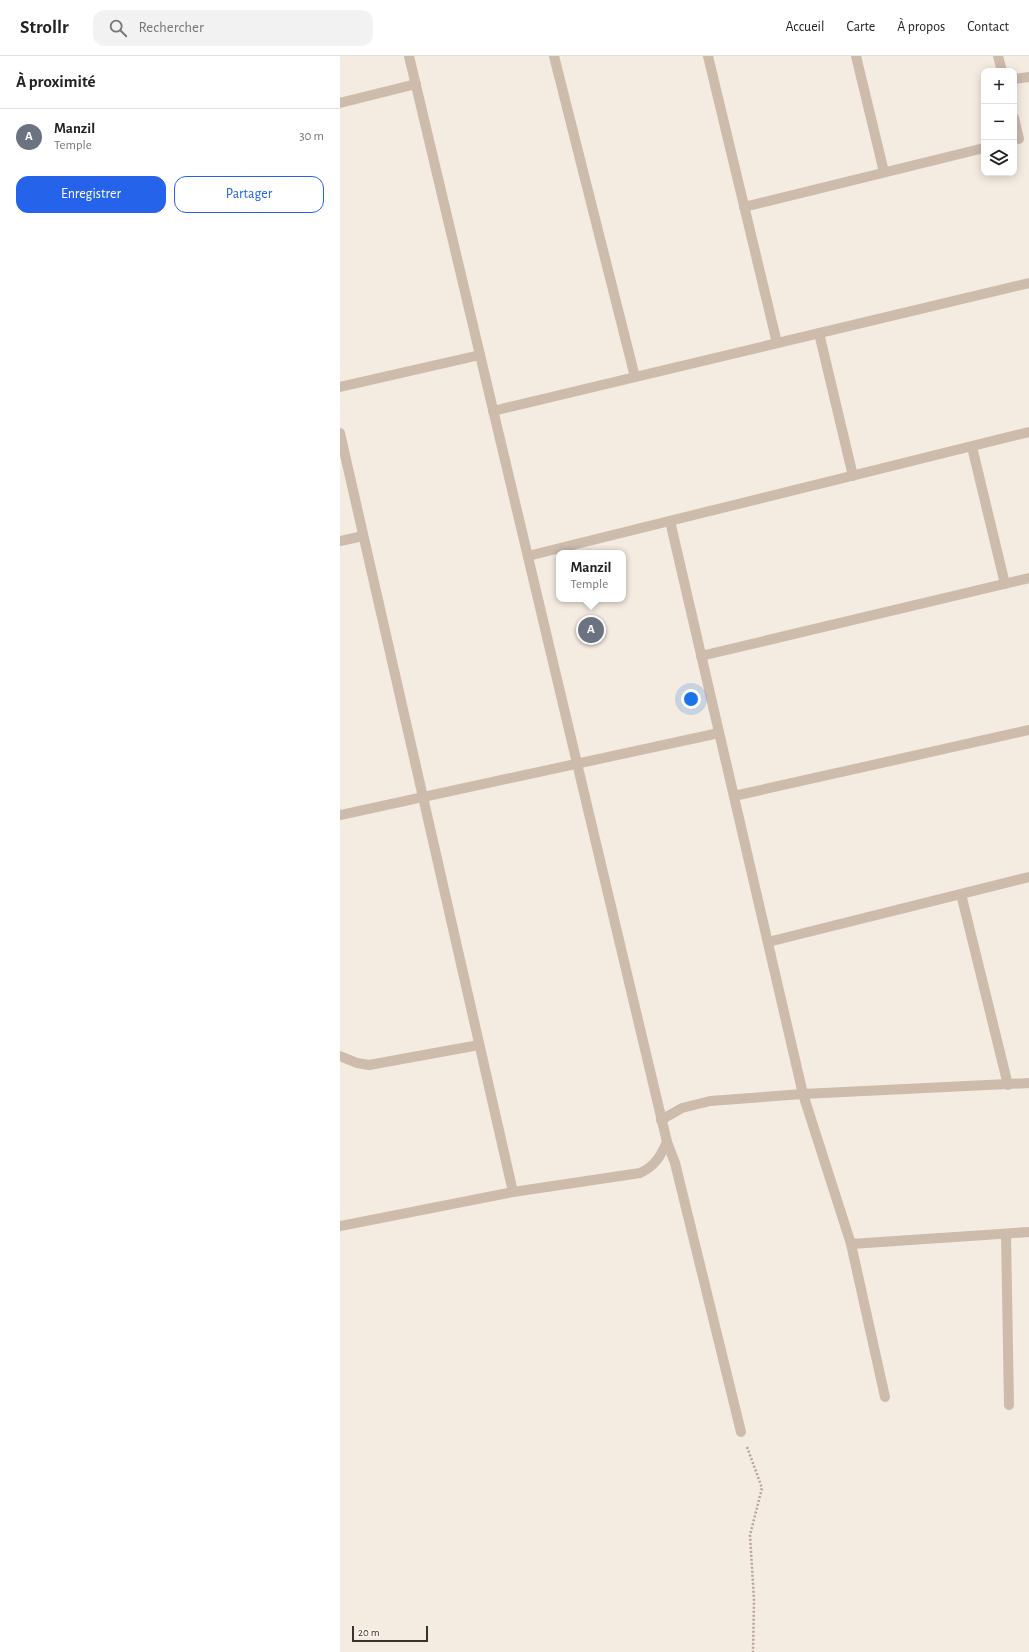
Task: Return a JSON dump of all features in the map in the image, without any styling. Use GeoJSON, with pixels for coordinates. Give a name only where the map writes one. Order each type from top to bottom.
{"type":"FeatureCollection","features":[{"type":"Feature","properties":{"kind":"street"},"geometry":{"type":"LineString","coordinates":[[409,56],[661,1120],[675,1163],[741,1432]]}},
{"type":"Feature","properties":{"kind":"street"},"geometry":{"type":"LineString","coordinates":[[554,56],[635,377]]}},
{"type":"Feature","properties":{"kind":"street"},"geometry":{"type":"LineString","coordinates":[[708,56],[777,343]]}},
{"type":"Feature","properties":{"kind":"street"},"geometry":{"type":"LineString","coordinates":[[856,56],[884,172]]}},
{"type":"Feature","properties":{"kind":"street"},"geometry":{"type":"LineString","coordinates":[[998,56],[1001,68]]}},
{"type":"Feature","properties":{"kind":"street"},"geometry":{"type":"LineString","coordinates":[[1017,79],[1029,77]]}},
{"type":"Feature","properties":{"kind":"street"},"geometry":{"type":"LineString","coordinates":[[340,103],[416,84]]}},
{"type":"Feature","properties":{"kind":"street"},"geometry":{"type":"LineString","coordinates":[[1017,127],[1021,139]]}},
{"type":"Feature","properties":{"kind":"street"},"geometry":{"type":"LineString","coordinates":[[744,207],[981,149]]}},
{"type":"Feature","properties":{"kind":"street"},"geometry":{"type":"LineString","coordinates":[[493,411],[1029,283]]}},
{"type":"Feature","properties":{"kind":"street"},"geometry":{"type":"LineString","coordinates":[[819,333],[853,476]]}},
{"type":"Feature","properties":{"kind":"street"},"geometry":{"type":"LineString","coordinates":[[340,388],[480,355]]}},
{"type":"Feature","properties":{"kind":"street"},"geometry":{"type":"LineString","coordinates":[[528,556],[1029,432]]}},
{"type":"Feature","properties":{"kind":"street"},"geometry":{"type":"LineString","coordinates":[[340,433],[513,1192]]}},
{"type":"Feature","properties":{"kind":"street"},"geometry":{"type":"LineString","coordinates":[[972,447],[1004,584]]}},
{"type":"Feature","properties":{"kind":"street"},"geometry":{"type":"LineString","coordinates":[[670,521],[803,1094],[851,1244],[885,1397]]}},
{"type":"Feature","properties":{"kind":"street"},"geometry":{"type":"LineString","coordinates":[[340,541],[363,536]]}},
{"type":"Feature","properties":{"kind":"street"},"geometry":{"type":"LineString","coordinates":[[701,656],[1029,578]]}},
{"type":"Feature","properties":{"kind":"street"},"geometry":{"type":"LineString","coordinates":[[734,796],[1029,730]]}},
{"type":"Feature","properties":{"kind":"street"},"geometry":{"type":"LineString","coordinates":[[340,815],[719,733]]}},
{"type":"Feature","properties":{"kind":"street"},"geometry":{"type":"LineString","coordinates":[[768,942],[1029,877]]}},
{"type":"Feature","properties":{"kind":"street"},"geometry":{"type":"LineString","coordinates":[[961,894],[1008,1085]]}},
{"type":"Feature","properties":{"kind":"street"},"geometry":{"type":"LineString","coordinates":[[340,1056],[357,1063],[370,1065],[479,1045]]}},
{"type":"Feature","properties":{"kind":"street"},"geometry":{"type":"LineString","coordinates":[[661,1120],[682,1108],[710,1101],[803,1094],[1029,1083]]}},
{"type":"Feature","properties":{"kind":"street"},"geometry":{"type":"LineString","coordinates":[[340,1226],[513,1192],[640,1173],[651,1168],[659,1159],[667,1142]]}},
{"type":"Feature","properties":{"kind":"street"},"geometry":{"type":"LineString","coordinates":[[851,1244],[1029,1232]]}},
{"type":"Feature","properties":{"kind":"street"},"geometry":{"type":"LineString","coordinates":[[1006,1234],[1009,1405]]}},
{"type":"Feature","properties":{"kind":"path"},"geometry":{"type":"LineString","coordinates":[[741,1432],[762,1488],[750,1535],[754,1600],[753,1652]]}},
{"type":"Feature","properties":{"kind":"place","name":"Manzil"},"geometry":{"type":"Point","coordinates":[591,630]}}]}
